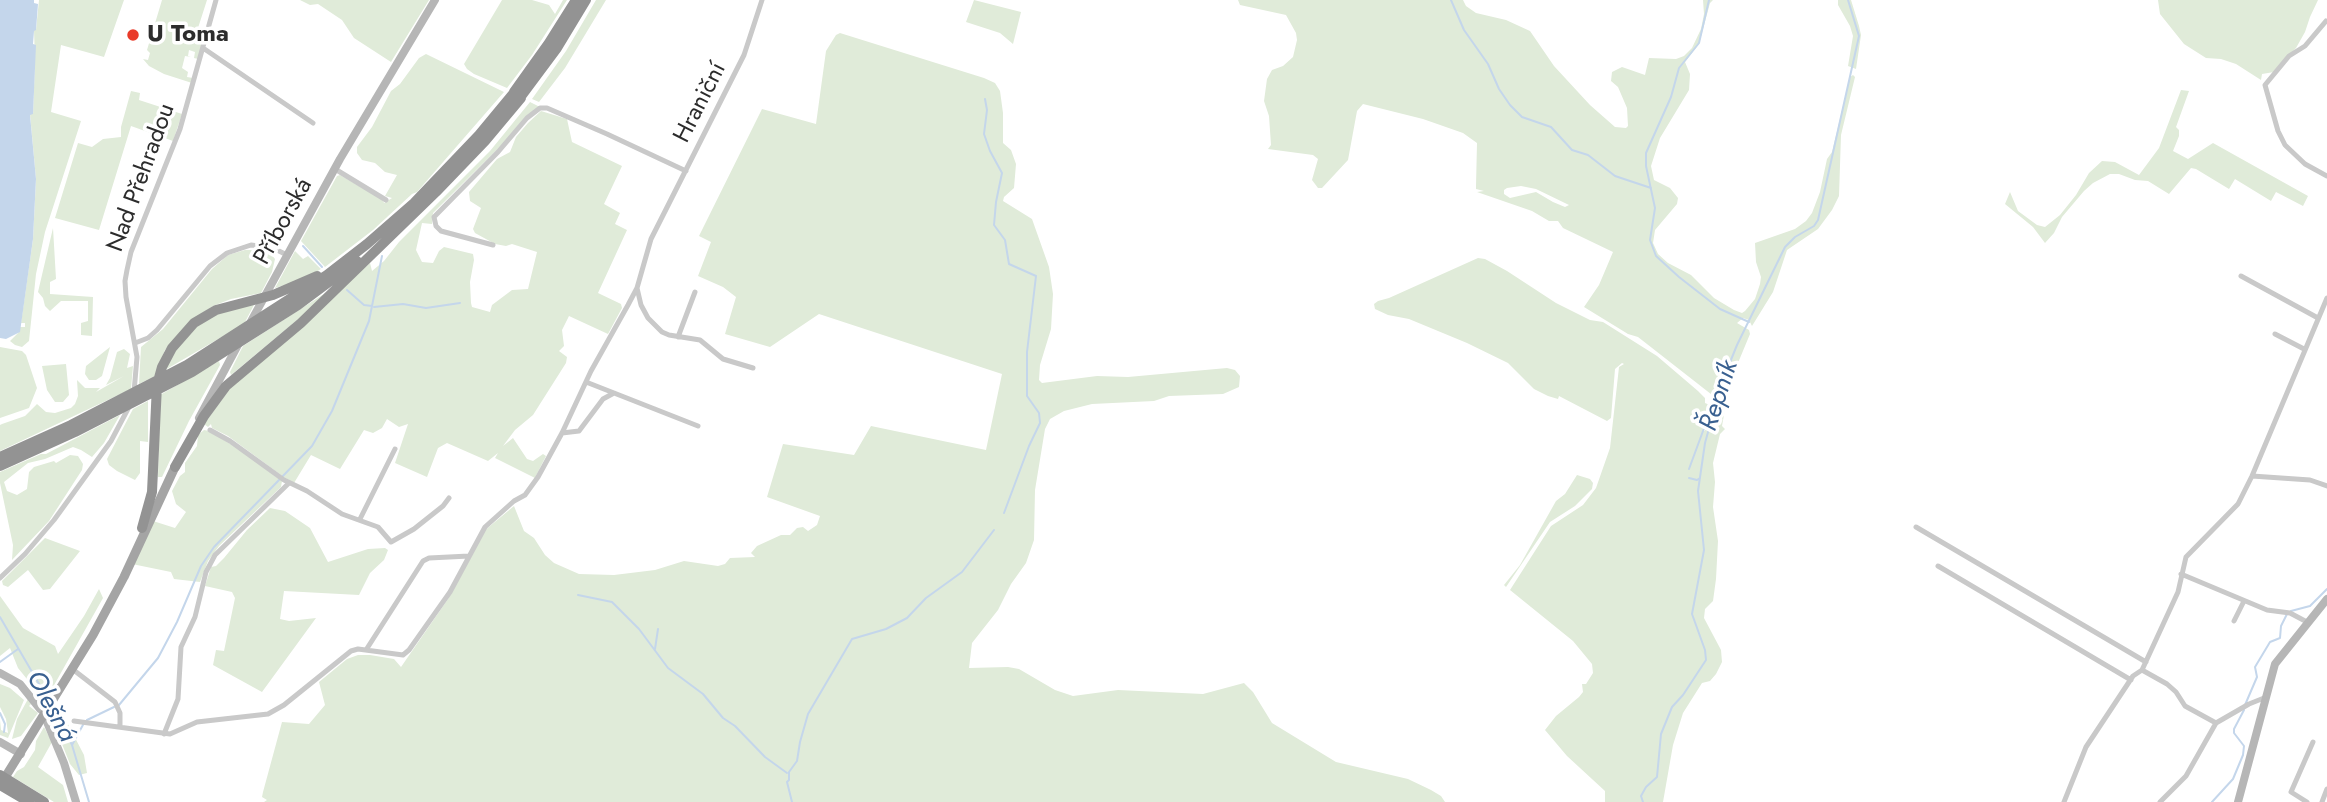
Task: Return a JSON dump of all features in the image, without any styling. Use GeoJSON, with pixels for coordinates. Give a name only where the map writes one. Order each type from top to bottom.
{"type":"FeatureCollection","features":[{"type":"Feature","properties":{"kind":"highway"},"geometry":{"type":"LineString","coordinates":[[1,463],[187,365],[294,298],[367,244],[414,203],[517,95],[576,0]]}},
{"type":"Feature","properties":{"kind":"highway"},"geometry":{"type":"LineString","coordinates":[[175,467],[204,416],[226,386],[301,323],[456,172],[557,48],[586,0]]}},
{"type":"Feature","properties":{"kind":"highway"},"geometry":{"type":"LineString","coordinates":[[1,463],[137,401],[210,360],[331,281],[406,221]]}},
{"type":"Feature","properties":{"kind":"highway"},"geometry":{"type":"LineString","coordinates":[[142,528],[152,492],[158,379],[167,355],[182,335],[208,314],[292,288],[332,268],[367,244]]}},
{"type":"Feature","properties":{"kind":"highway"},"geometry":{"type":"LineString","coordinates":[[0,776],[44,802]]}},
{"type":"Feature","properties":{"kind":"highway"},"geometry":{"type":"LineString","coordinates":[[0,785],[29,802]]}},
{"type":"Feature","properties":{"kind":"main road","name":"Příborská"},"geometry":{"type":"LineString","coordinates":[[71,668],[276,275],[435,0]]}},
{"type":"Feature","properties":{"kind":"main road","name":"Příborská"},"geometry":{"type":"LineString","coordinates":[[0,785],[115,595],[175,467]]}},
{"type":"Feature","properties":{"kind":"main road"},"geometry":{"type":"LineString","coordinates":[[2238,802],[2275,664],[2327,600]]}},
{"type":"Feature","properties":{"kind":"main road"},"geometry":{"type":"LineString","coordinates":[[0,673],[20,684],[40,709]]}},
{"type":"Feature","properties":{"kind":"main road"},"geometry":{"type":"LineString","coordinates":[[47,722],[76,802]]}},
{"type":"Feature","properties":{"kind":"main road"},"geometry":{"type":"LineString","coordinates":[[0,742],[19,753]]}},
{"type":"Feature","properties":{"kind":"main road","name":"Příborská"},"geometry":{"type":"LineString","coordinates":[[0,776],[19,753]]}},
{"type":"Feature","properties":{"kind":"street","name":"Nad Přehradou"},"geometry":{"type":"LineString","coordinates":[[0,578],[45,532],[117,430],[132,399],[136,367],[135,343],[126,298],[127,270],[131,252],[180,129],[216,0]]}},
{"type":"Feature","properties":{"kind":"street","name":"Hraniční"},"geometry":{"type":"LineString","coordinates":[[366,650],[403,655],[409,650],[450,592],[485,527],[514,501],[525,495],[538,477],[637,288],[651,239],[744,55],[762,0]]}},
{"type":"Feature","properties":{"kind":"street"},"geometry":{"type":"LineString","coordinates":[[2326,21],[2305,46],[2289,56],[2265,85],[2278,131],[2285,145],[2305,163],[2327,176]]}},
{"type":"Feature","properties":{"kind":"street"},"geometry":{"type":"LineString","coordinates":[[203,48],[313,123]]}},
{"type":"Feature","properties":{"kind":"street"},"geometry":{"type":"LineString","coordinates":[[493,246],[442,230],[436,226],[435,217],[535,111],[547,108],[686,171]]}},
{"type":"Feature","properties":{"kind":"street"},"geometry":{"type":"LineString","coordinates":[[335,169],[386,200]]}},
{"type":"Feature","properties":{"kind":"street"},"geometry":{"type":"LineString","coordinates":[[135,343],[157,330],[210,266],[227,253],[251,245],[273,248],[287,255]]}},
{"type":"Feature","properties":{"kind":"street"},"geometry":{"type":"LineString","coordinates":[[2241,276],[2318,318]]}},
{"type":"Feature","properties":{"kind":"street"},"geometry":{"type":"LineString","coordinates":[[637,288],[648,318],[662,332],[700,340],[723,359],[753,368]]}},
{"type":"Feature","properties":{"kind":"street"},"geometry":{"type":"LineString","coordinates":[[678,337],[695,292]]}},
{"type":"Feature","properties":{"kind":"street"},"geometry":{"type":"LineString","coordinates":[[2064,802],[2086,747],[2131,680],[2142,670],[2178,592],[2181,574],[2190,551],[2238,504],[2327,298]]}},
{"type":"Feature","properties":{"kind":"street"},"geometry":{"type":"LineString","coordinates":[[2275,334],[2304,349]]}},
{"type":"Feature","properties":{"kind":"street"},"geometry":{"type":"LineString","coordinates":[[586,382],[698,426]]}},
{"type":"Feature","properties":{"kind":"street"},"geometry":{"type":"LineString","coordinates":[[562,433],[579,431],[603,399],[614,393]]}},
{"type":"Feature","properties":{"kind":"street"},"geometry":{"type":"LineString","coordinates":[[210,430],[342,514],[378,527],[387,540],[396,541],[435,513],[449,498]]}},
{"type":"Feature","properties":{"kind":"street"},"geometry":{"type":"LineString","coordinates":[[360,519],[395,449]]}},
{"type":"Feature","properties":{"kind":"street"},"geometry":{"type":"LineString","coordinates":[[2252,476],[2310,480],[2327,486]]}},
{"type":"Feature","properties":{"kind":"street"},"geometry":{"type":"LineString","coordinates":[[164,734],[178,699],[181,647],[195,617],[206,572],[215,555],[285,480]]}},
{"type":"Feature","properties":{"kind":"street"},"geometry":{"type":"LineString","coordinates":[[1916,527],[2146,662]]}},
{"type":"Feature","properties":{"kind":"street"},"geometry":{"type":"LineString","coordinates":[[74,721],[170,734],[197,722],[268,714],[284,705],[351,650],[366,650],[423,561],[429,558],[469,556]]}},
{"type":"Feature","properties":{"kind":"street"},"geometry":{"type":"LineString","coordinates":[[1938,566],[2131,680]]}},
{"type":"Feature","properties":{"kind":"street"},"geometry":{"type":"LineString","coordinates":[[2181,574],[2267,610],[2288,613],[2307,622]]}},
{"type":"Feature","properties":{"kind":"street"},"geometry":{"type":"LineString","coordinates":[[2234,621],[2244,601]]}},
{"type":"Feature","properties":{"kind":"street"},"geometry":{"type":"LineString","coordinates":[[71,668],[115,702],[120,713],[120,726]]}},
{"type":"Feature","properties":{"kind":"street"},"geometry":{"type":"LineString","coordinates":[[2142,670],[2176,692],[2185,706],[2216,723]]}},
{"type":"Feature","properties":{"kind":"street"},"geometry":{"type":"LineString","coordinates":[[2161,802],[2186,776],[2216,723],[2264,698]]}},
{"type":"Feature","properties":{"kind":"street"},"geometry":{"type":"LineString","coordinates":[[2306,802],[2291,792],[2313,742]]}},
{"type":"Feature","properties":{"kind":"street"},"geometry":{"type":"LineString","coordinates":[[2322,802],[2327,789]]}},
{"type":"Feature","properties":{"kind":"green space"},"geometry":{"type":"Polygon","coordinates":[[[39,0],[124,0],[104,57],[61,45],[51,112],[81,121],[45,232],[36,274],[29,341],[22,347],[10,341],[20,327],[25,327],[25,323],[21,323],[33,239],[36,179],[30,114],[33,114],[34,30],[39,0]]]}},
{"type":"Feature","properties":{"kind":"green space"},"geometry":{"type":"Polygon","coordinates":[[[162,0],[207,0],[198,28],[206,31],[198,59],[194,58],[195,52],[189,50],[188,56],[191,57],[185,56],[182,68],[188,72],[187,77],[193,78],[192,83],[164,74],[149,66],[143,59],[148,60],[150,53],[147,50],[162,0]]]}},
{"type":"Feature","properties":{"kind":"green space"},"geometry":{"type":"Polygon","coordinates":[[[300,0],[429,0],[391,62],[354,38],[342,20],[318,4],[310,5],[300,0]]]}},
{"type":"Feature","properties":{"kind":"green space"},"geometry":{"type":"Polygon","coordinates":[[[502,0],[532,0],[549,5],[555,14],[563,0],[567,0],[507,88],[474,74],[464,64],[502,0]]]}},
{"type":"Feature","properties":{"kind":"green space"},"geometry":{"type":"Polygon","coordinates":[[[596,0],[606,0],[565,68],[539,102],[532,99],[566,51],[596,0]]]}},
{"type":"Feature","properties":{"kind":"green space"},"geometry":{"type":"Polygon","coordinates":[[[974,0],[1021,12],[1013,44],[1000,33],[966,22],[974,0]]]}},
{"type":"Feature","properties":{"kind":"green space"},"geometry":{"type":"Polygon","coordinates":[[[1238,0],[1463,0],[1466,6],[1476,13],[1506,20],[1530,31],[1554,66],[1590,105],[1615,127],[1626,128],[1627,108],[1618,87],[1611,81],[1612,72],[1622,67],[1645,75],[1649,58],[1676,59],[1684,56],[1692,48],[1701,29],[1703,0],[1713,0],[1699,44],[1685,62],[1690,74],[1689,90],[1660,138],[1651,166],[1654,180],[1670,188],[1678,198],[1677,204],[1655,230],[1653,243],[1658,254],[1668,263],[1691,275],[1714,298],[1734,310],[1742,313],[1745,311],[1755,299],[1760,284],[1755,243],[1795,229],[1812,213],[1827,159],[1832,152],[1850,77],[1853,75],[1855,77],[1841,135],[1839,196],[1818,229],[1787,250],[1773,292],[1752,326],[1749,320],[1743,318],[1737,323],[1749,330],[1750,334],[1723,399],[1716,398],[1638,337],[1628,334],[1584,307],[1599,285],[1613,252],[1563,228],[1558,221],[1549,221],[1532,211],[1477,192],[1484,191],[1476,189],[1477,143],[1463,133],[1423,119],[1363,104],[1357,111],[1348,160],[1322,188],[1318,188],[1312,180],[1318,159],[1313,155],[1268,149],[1271,145],[1269,116],[1264,101],[1267,79],[1272,70],[1283,66],[1293,57],[1296,33],[1286,15],[1240,5],[1238,0]],[[1521,186],[1507,188],[1504,194],[1510,198],[1536,192],[1565,207],[1569,205],[1536,189],[1521,186]]]}},
{"type":"Feature","properties":{"kind":"green space"},"geometry":{"type":"Polygon","coordinates":[[[1838,0],[1851,0],[1859,26],[1861,35],[1856,69],[1848,66],[1853,36],[1838,0]]]}},
{"type":"Feature","properties":{"kind":"green space"},"geometry":{"type":"Polygon","coordinates":[[[2158,0],[2318,0],[2296,48],[2274,72],[2262,74],[2261,80],[2236,64],[2206,58],[2184,44],[2160,14],[2158,0]]]}},
{"type":"Feature","properties":{"kind":"green space"},"geometry":{"type":"Polygon","coordinates":[[[840,33],[984,78],[995,83],[1000,91],[1003,143],[1011,150],[1016,164],[1014,188],[1003,201],[1032,219],[1049,267],[1053,294],[1051,329],[1040,365],[1039,380],[1042,383],[1097,376],[1128,377],[1227,368],[1235,370],[1240,376],[1239,387],[1223,394],[1169,396],[1154,401],[1092,404],[1064,411],[1050,419],[1045,429],[1035,490],[1034,540],[1026,563],[1011,584],[998,610],[972,643],[969,668],[1019,669],[1055,690],[1073,696],[1118,690],[1203,694],[1244,683],[1253,692],[1272,723],[1336,762],[1408,779],[1441,796],[1445,802],[264,802],[267,800],[262,797],[263,792],[282,722],[309,724],[325,705],[319,682],[347,659],[370,655],[394,659],[401,667],[448,599],[484,531],[514,506],[524,531],[534,538],[545,555],[554,563],[579,574],[614,575],[655,570],[684,561],[718,566],[725,564],[730,558],[755,557],[751,553],[757,546],[781,535],[790,535],[797,528],[803,527],[808,531],[817,525],[820,516],[767,497],[783,444],[854,455],[871,426],[986,450],[1002,374],[819,314],[770,347],[725,334],[736,297],[723,287],[698,276],[711,242],[699,236],[762,109],[816,124],[826,51],[840,33]]]}},
{"type":"Feature","properties":{"kind":"green space"},"geometry":{"type":"Polygon","coordinates":[[[426,54],[504,92],[417,192],[325,267],[301,241],[337,176],[340,175],[384,203],[392,198],[385,196],[397,175],[385,172],[375,163],[362,160],[357,153],[357,147],[372,127],[391,91],[400,84],[419,58],[426,54]]]}},
{"type":"Feature","properties":{"kind":"green space"},"geometry":{"type":"Polygon","coordinates":[[[2181,90],[2189,91],[2176,127],[2179,136],[2173,151],[2188,159],[2213,143],[2308,196],[2303,206],[2276,192],[2271,201],[2235,179],[2229,189],[2191,168],[2169,194],[2148,181],[2110,174],[2084,191],[2045,243],[2033,227],[2005,204],[2010,192],[2018,211],[2037,225],[2045,227],[2060,215],[2089,173],[2102,161],[2115,162],[2139,175],[2159,148],[2181,90]]]}},
{"type":"Feature","properties":{"kind":"green space"},"geometry":{"type":"Polygon","coordinates":[[[131,91],[140,93],[139,100],[182,114],[173,141],[131,126],[99,230],[55,218],[78,143],[92,147],[103,139],[121,137],[121,127],[131,91]]]}},
{"type":"Feature","properties":{"kind":"green space"},"geometry":{"type":"Polygon","coordinates":[[[530,102],[540,107],[433,213],[432,224],[422,223],[416,250],[422,262],[433,263],[444,247],[473,254],[470,282],[472,307],[490,312],[492,305],[512,290],[528,289],[537,252],[512,244],[495,244],[475,233],[473,229],[481,208],[470,201],[469,192],[497,159],[510,152],[516,137],[528,123],[541,111],[567,119],[572,142],[622,166],[604,204],[620,213],[615,224],[627,230],[598,293],[621,304],[622,308],[608,334],[569,316],[562,330],[564,346],[559,351],[567,357],[566,363],[533,415],[515,430],[503,446],[513,438],[527,459],[533,461],[543,454],[546,456],[535,478],[495,458],[498,453],[488,461],[447,443],[438,448],[427,477],[395,463],[408,424],[399,427],[387,419],[382,428],[373,433],[364,430],[340,469],[311,455],[294,483],[228,436],[212,428],[211,424],[208,427],[204,424],[234,383],[370,263],[372,271],[384,261],[399,242],[490,151],[530,102]]]}},
{"type":"Feature","properties":{"kind":"green space"},"geometry":{"type":"Polygon","coordinates":[[[53,228],[56,279],[50,282],[50,294],[93,297],[92,336],[81,335],[81,323],[88,321],[88,301],[61,301],[50,311],[38,292],[53,228]]]}},
{"type":"Feature","properties":{"kind":"green space"},"geometry":{"type":"Polygon","coordinates":[[[245,250],[263,250],[275,259],[272,272],[261,293],[213,306],[190,321],[165,350],[155,376],[139,384],[141,347],[163,329],[212,269],[228,255],[245,250]]]}},
{"type":"Feature","properties":{"kind":"green space"},"geometry":{"type":"Polygon","coordinates":[[[295,251],[303,259],[308,256],[321,269],[304,279],[275,288],[295,251]]]}},
{"type":"Feature","properties":{"kind":"green space"},"geometry":{"type":"Polygon","coordinates":[[[1478,258],[1507,271],[1556,303],[1590,320],[1603,322],[1657,356],[1698,391],[1705,398],[1705,403],[1712,406],[1712,419],[1703,432],[1711,425],[1715,410],[1725,409],[1722,426],[1725,429],[1720,434],[1713,463],[1713,507],[1718,541],[1716,579],[1713,601],[1705,609],[1704,618],[1721,650],[1722,662],[1710,681],[1702,683],[1683,713],[1673,745],[1663,802],[1605,802],[1605,791],[1567,756],[1545,730],[1556,716],[1583,692],[1582,684],[1586,684],[1593,673],[1592,664],[1573,641],[1510,590],[1551,526],[1583,505],[1596,488],[1610,448],[1619,367],[1624,364],[1615,369],[1611,418],[1607,421],[1559,396],[1558,399],[1534,389],[1508,363],[1467,343],[1409,319],[1375,309],[1374,304],[1378,301],[1478,258]]]}},
{"type":"Feature","properties":{"kind":"green space"},"geometry":{"type":"Polygon","coordinates":[[[330,290],[302,316],[231,375],[243,346],[330,290]]]}},
{"type":"Feature","properties":{"kind":"green space"},"geometry":{"type":"Polygon","coordinates":[[[256,301],[244,324],[165,370],[191,329],[214,314],[256,301]]]}},
{"type":"Feature","properties":{"kind":"green space"},"geometry":{"type":"Polygon","coordinates":[[[0,347],[22,351],[26,355],[37,388],[29,408],[0,418],[0,347]]]}},
{"type":"Feature","properties":{"kind":"green space"},"geometry":{"type":"Polygon","coordinates":[[[110,347],[102,376],[89,380],[85,374],[86,366],[110,347]]]}},
{"type":"Feature","properties":{"kind":"green space"},"geometry":{"type":"Polygon","coordinates":[[[124,349],[130,354],[127,368],[133,366],[131,389],[0,451],[0,425],[25,416],[37,404],[46,412],[55,413],[71,408],[78,396],[77,380],[85,388],[100,388],[96,392],[124,376],[106,385],[117,352],[124,349]]]}},
{"type":"Feature","properties":{"kind":"green space"},"geometry":{"type":"Polygon","coordinates":[[[219,361],[220,365],[162,477],[158,477],[160,395],[219,361]]]}},
{"type":"Feature","properties":{"kind":"green space"},"geometry":{"type":"Polygon","coordinates":[[[66,364],[69,395],[63,402],[55,402],[47,390],[42,366],[66,364]]]}},
{"type":"Feature","properties":{"kind":"green space"},"geometry":{"type":"Polygon","coordinates":[[[148,401],[148,442],[140,441],[140,473],[135,480],[109,465],[107,459],[133,409],[148,401]]]}},
{"type":"Feature","properties":{"kind":"green space"},"geometry":{"type":"Polygon","coordinates":[[[120,415],[104,443],[92,457],[73,447],[28,463],[4,482],[7,491],[17,495],[27,489],[29,472],[34,467],[54,461],[56,463],[70,455],[78,456],[83,464],[82,470],[49,521],[12,560],[13,545],[0,472],[46,454],[120,415]]]}},
{"type":"Feature","properties":{"kind":"green space"},"geometry":{"type":"Polygon","coordinates":[[[204,430],[237,448],[282,481],[281,487],[219,546],[208,561],[200,582],[174,579],[171,572],[132,564],[153,521],[175,528],[186,512],[176,504],[172,491],[185,472],[185,463],[197,446],[198,435],[204,430]]]}},
{"type":"Feature","properties":{"kind":"green space"},"geometry":{"type":"Polygon","coordinates":[[[1577,475],[1590,479],[1593,483],[1592,489],[1575,506],[1550,522],[1506,587],[1504,585],[1520,565],[1556,501],[1565,494],[1577,475]]]}},
{"type":"Feature","properties":{"kind":"green space"},"geometry":{"type":"Polygon","coordinates":[[[270,508],[285,511],[310,528],[328,562],[368,549],[388,550],[384,560],[370,573],[359,595],[284,591],[280,619],[289,621],[316,618],[262,692],[213,665],[216,650],[224,651],[235,598],[232,592],[205,586],[211,567],[224,558],[270,508]]]}},
{"type":"Feature","properties":{"kind":"green space"},"geometry":{"type":"Polygon","coordinates":[[[45,538],[80,551],[50,589],[43,590],[28,570],[8,587],[3,585],[2,581],[45,538]]]}},
{"type":"Feature","properties":{"kind":"green space"},"geometry":{"type":"Polygon","coordinates":[[[99,589],[103,598],[53,687],[48,684],[35,689],[18,668],[10,648],[0,656],[0,596],[23,628],[55,646],[58,654],[99,589]]]}},
{"type":"Feature","properties":{"kind":"green space"},"geometry":{"type":"Polygon","coordinates":[[[0,684],[10,688],[24,700],[8,738],[0,735],[0,720],[1,730],[8,733],[6,719],[0,707],[0,684]]]}},
{"type":"Feature","properties":{"kind":"green space"},"geometry":{"type":"Polygon","coordinates":[[[28,699],[31,704],[29,706],[38,713],[21,736],[12,739],[17,719],[28,699]]]}},
{"type":"Feature","properties":{"kind":"green space"},"geometry":{"type":"Polygon","coordinates":[[[58,705],[84,755],[87,773],[79,775],[70,764],[60,739],[68,735],[64,725],[56,728],[50,717],[58,705]]]}},
{"type":"Feature","properties":{"kind":"green space"},"geometry":{"type":"Polygon","coordinates":[[[44,727],[52,742],[38,767],[63,785],[68,802],[54,802],[13,777],[24,767],[35,750],[36,741],[44,727]]]}},
{"type":"Feature","properties":{"kind":"water"},"geometry":{"type":"Polygon","coordinates":[[[0,0],[34,0],[34,3],[38,4],[33,44],[36,45],[33,114],[30,115],[36,179],[33,239],[20,332],[6,339],[0,338],[0,0]]]}},
{"type":"Feature","properties":{"kind":"waterway"},"geometry":{"type":"LineString","coordinates":[[1451,0],[1464,30],[1488,64],[1499,89],[1522,117],[1551,127],[1572,150],[1588,155],[1615,176],[1651,188]]}},
{"type":"Feature","properties":{"kind":"waterway"},"geometry":{"type":"LineString","coordinates":[[1709,0],[1699,43],[1679,68],[1671,97],[1646,153],[1655,208],[1650,240],[1656,256],[1679,277],[1720,309],[1749,322]]}},
{"type":"Feature","properties":{"kind":"waterway","name":"Řepník"},"geometry":{"type":"LineString","coordinates":[[1643,802],[1641,796],[1646,787],[1657,777],[1661,734],[1672,707],[1706,660],[1692,614],[1704,550],[1698,491],[1705,443],[1722,382],[1737,345],[1785,247],[1795,237],[1814,226],[1818,220],[1859,36],[1848,0]]}},
{"type":"Feature","properties":{"kind":"waterway"},"geometry":{"type":"LineString","coordinates":[[985,99],[987,110],[984,134],[1002,173],[994,225],[1005,240],[1009,264],[1036,276],[1027,352],[1027,396],[1039,413],[1040,423],[1004,513]]}},
{"type":"Feature","properties":{"kind":"waterway"},"geometry":{"type":"LineString","coordinates":[[303,246],[322,267]]}},
{"type":"Feature","properties":{"kind":"waterway"},"geometry":{"type":"LineString","coordinates":[[119,705],[158,658],[201,566],[214,547],[312,446],[332,411],[369,321],[382,256]]}},
{"type":"Feature","properties":{"kind":"waterway"},"geometry":{"type":"LineString","coordinates":[[347,290],[364,305],[372,306]]}},
{"type":"Feature","properties":{"kind":"waterway"},"geometry":{"type":"LineString","coordinates":[[374,307],[403,304],[426,308],[460,303]]}},
{"type":"Feature","properties":{"kind":"waterway"},"geometry":{"type":"LineString","coordinates":[[1689,469],[1714,407]]}},
{"type":"Feature","properties":{"kind":"waterway"},"geometry":{"type":"LineString","coordinates":[[1689,478],[1700,478]]}},
{"type":"Feature","properties":{"kind":"waterway"},"geometry":{"type":"LineString","coordinates":[[792,802],[787,782],[789,772],[797,761],[808,714],[852,639],[886,629],[907,618],[926,598],[962,572],[994,530]]}},
{"type":"Feature","properties":{"kind":"waterway"},"geometry":{"type":"LineString","coordinates":[[2291,611],[2310,606],[2327,589]]}},
{"type":"Feature","properties":{"kind":"waterway"},"geometry":{"type":"LineString","coordinates":[[578,595],[612,602],[639,629],[668,668],[703,694],[723,718],[735,726],[765,757],[787,773]]}},
{"type":"Feature","properties":{"kind":"waterway"},"geometry":{"type":"LineString","coordinates":[[2245,705],[2257,677],[2255,667],[2270,642],[2280,638],[2281,626],[2287,614]]}},
{"type":"Feature","properties":{"kind":"waterway","name":"Olešná"},"geometry":{"type":"LineString","coordinates":[[0,617],[49,701]]}},
{"type":"Feature","properties":{"kind":"waterway"},"geometry":{"type":"LineString","coordinates":[[655,649],[658,629]]}},
{"type":"Feature","properties":{"kind":"waterway"},"geometry":{"type":"LineString","coordinates":[[0,662],[18,649]]}},
{"type":"Feature","properties":{"kind":"waterway"},"geometry":{"type":"LineString","coordinates":[[87,720],[114,707]]}},
{"type":"Feature","properties":{"kind":"waterway","name":"Olešná"},"geometry":{"type":"LineString","coordinates":[[54,709],[72,745],[89,802]]}},
{"type":"Feature","properties":{"kind":"waterway"},"geometry":{"type":"LineString","coordinates":[[2212,802],[2233,779],[2243,755],[2244,746],[2234,729],[2244,710]]}},
{"type":"Feature","properties":{"kind":"waterway"},"geometry":{"type":"LineString","coordinates":[[0,713],[5,724],[4,732]]}},
{"type":"Feature","properties":{"kind":"waterway"},"geometry":{"type":"LineString","coordinates":[[72,745],[84,723]]}},
{"type":"Feature","properties":{"kind":"place","name":"U Toma"},"geometry":{"type":"Point","coordinates":[133,35]}}]}
